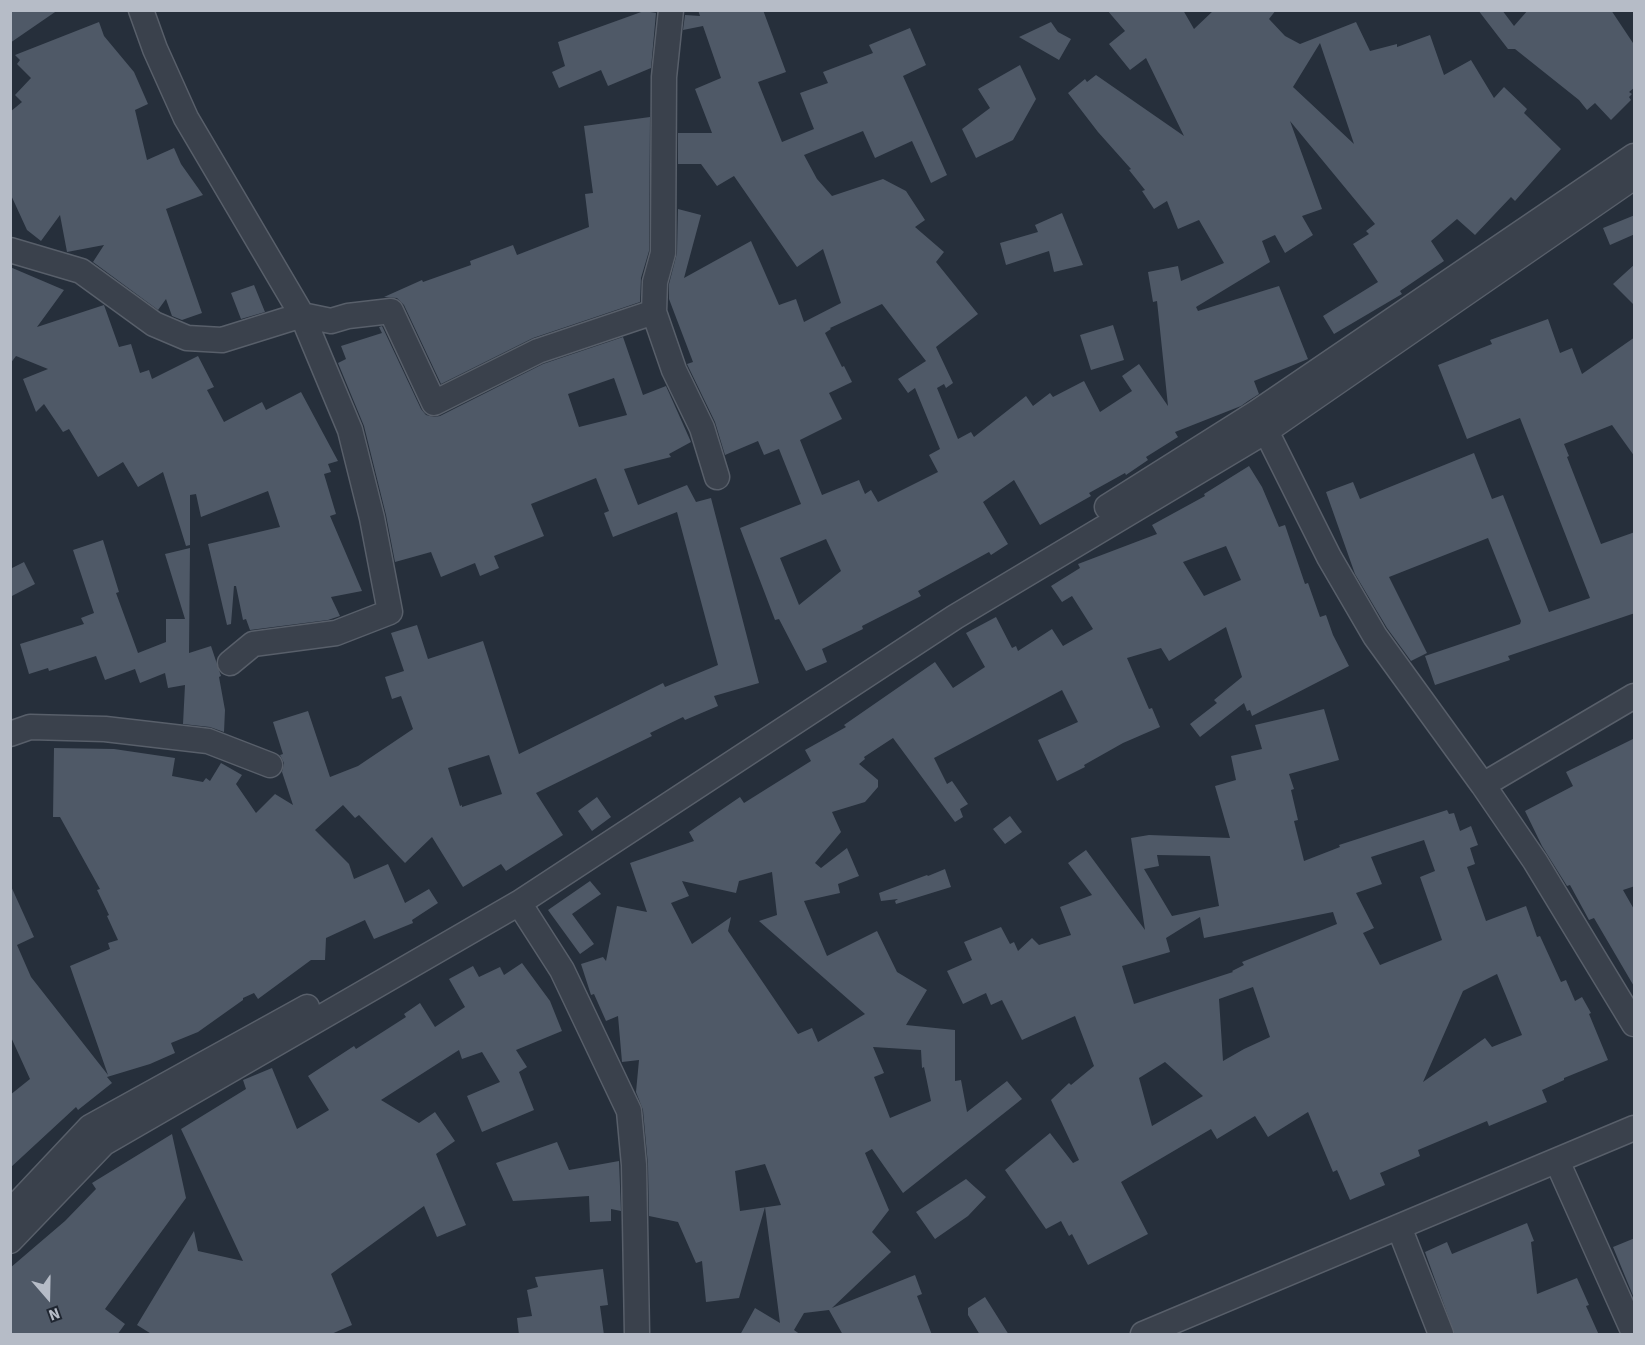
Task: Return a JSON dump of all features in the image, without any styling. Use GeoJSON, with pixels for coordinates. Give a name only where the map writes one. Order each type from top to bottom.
{"type":"FeatureCollection","features":[{"type":"Feature","properties":{"kind":"street"},"geometry":{"type":"LineString","coordinates":[[141,10],[155,49],[186,118],[302,315],[350,430],[372,518],[390,612],[336,633],[253,644],[230,663]]}},
{"type":"Feature","properties":{"kind":"street"},"geometry":{"type":"LineString","coordinates":[[671,10],[664,77],[663,253],[655,282],[654,312],[675,370],[702,428],[717,477]]}},
{"type":"Feature","properties":{"kind":"street"},"geometry":{"type":"LineString","coordinates":[[10,1212],[90,1126],[311,1005],[509,890],[961,599],[1256,413],[1635,156]]}},
{"type":"Feature","properties":{"kind":"street"},"geometry":{"type":"LineString","coordinates":[[10,1241],[104,1143],[519,903],[955,617],[1266,431],[1635,177]]}},
{"type":"Feature","properties":{"kind":"street"},"geometry":{"type":"LineString","coordinates":[[10,250],[81,271],[154,324],[187,338],[222,340],[302,315],[331,321],[348,316],[391,311],[434,403],[538,351],[654,312]]}},
{"type":"Feature","properties":{"kind":"street"},"geometry":{"type":"LineString","coordinates":[[1266,431],[1329,557],[1375,636],[1535,861],[1635,1024]]}},
{"type":"Feature","properties":{"kind":"street"},"geometry":{"type":"LineString","coordinates":[[1483,785],[1635,696]]}},
{"type":"Feature","properties":{"kind":"street"},"geometry":{"type":"LineString","coordinates":[[10,734],[30,727],[105,729],[207,741],[270,765]]}},
{"type":"Feature","properties":{"kind":"street"},"geometry":{"type":"LineString","coordinates":[[519,903],[562,970],[629,1111],[634,1164],[637,1335]]}},
{"type":"Feature","properties":{"kind":"street"},"geometry":{"type":"LineString","coordinates":[[1143,1335],[1635,1128]]}},
{"type":"Feature","properties":{"kind":"street"},"geometry":{"type":"LineString","coordinates":[[1557,1161],[1635,1333]]}},
{"type":"Feature","properties":{"kind":"street"},"geometry":{"type":"LineString","coordinates":[[1399,1227],[1441,1335]]}},
{"type":"Feature","properties":{"kind":"building"},"geometry":{"type":"Polygon","coordinates":[[[10,10],[58,10],[10,43],[10,10]]]}},
{"type":"Feature","properties":{"kind":"building"},"geometry":{"type":"Polygon","coordinates":[[[698,10],[763,10],[786,72],[758,82],[782,142],[814,129],[800,93],[828,83],[823,72],[873,53],[869,45],[910,28],[926,65],[903,76],[947,175],[931,183],[912,141],[875,158],[863,131],[804,155],[817,179],[832,196],[883,179],[906,191],[925,220],[915,227],[944,252],[936,262],[978,314],[936,347],[953,383],[946,388],[944,384],[937,388],[958,439],[971,432],[974,437],[1026,396],[1033,406],[1050,393],[1053,397],[1084,381],[1100,412],[1132,391],[1122,376],[1139,364],[1168,406],[1157,301],[1153,302],[1148,272],[1178,266],[1181,281],[1224,263],[1199,220],[1178,229],[1167,201],[1154,209],[1142,191],[1145,190],[1129,170],[1131,169],[1068,93],[1085,79],[1087,82],[1096,75],[1184,136],[1146,58],[1130,70],[1109,44],[1125,31],[1107,10],[1183,10],[1194,29],[1214,10],[1276,10],[1269,19],[1285,36],[1300,44],[1356,22],[1370,51],[1397,44],[1397,47],[1430,35],[1444,75],[1471,60],[1494,98],[1504,87],[1527,109],[1524,113],[1561,149],[1515,201],[1511,197],[1475,235],[1457,219],[1431,241],[1444,261],[1400,291],[1402,294],[1334,334],[1323,316],[1378,282],[1353,244],[1369,234],[1366,231],[1375,224],[1290,121],[1322,209],[1302,216],[1313,235],[1285,253],[1275,235],[1262,241],[1270,262],[1196,307],[1198,311],[1279,286],[1308,359],[1254,381],[1259,394],[1241,406],[1175,432],[1178,437],[1146,457],[1148,460],[1126,475],[1125,473],[1089,493],[1091,496],[1040,525],[1014,480],[983,502],[1008,544],[991,555],[989,552],[918,591],[921,596],[822,649],[827,662],[806,671],[779,619],[775,620],[740,528],[801,504],[779,449],[764,455],[758,441],[725,455],[715,422],[687,364],[693,362],[669,299],[669,284],[677,253],[678,209],[701,215],[684,278],[751,241],[779,305],[796,299],[804,322],[841,303],[823,249],[797,267],[734,176],[717,186],[701,164],[678,164],[678,133],[712,133],[695,89],[721,78],[703,26],[683,30],[685,15],[700,16],[698,10]],[[1320,43],[1293,87],[1354,144],[1320,43]],[[882,304],[830,328],[825,333],[852,382],[829,393],[842,419],[800,440],[822,495],[859,480],[865,494],[871,490],[878,502],[938,472],[929,455],[940,449],[915,388],[908,393],[898,379],[926,361],[882,304]],[[826,539],[780,558],[799,605],[841,571],[826,539]]]}},
{"type":"Feature","properties":{"kind":"building"},"geometry":{"type":"Polygon","coordinates":[[[1478,10],[1502,10],[1514,26],[1528,10],[1611,10],[1635,46],[1635,87],[1629,92],[1632,94],[1629,97],[1631,100],[1611,120],[1595,103],[1587,110],[1579,100],[1515,49],[1508,49],[1478,10]]]}},
{"type":"Feature","properties":{"kind":"building"},"geometry":{"type":"Polygon","coordinates":[[[644,11],[656,13],[651,68],[608,86],[601,70],[559,88],[552,72],[565,66],[558,42],[644,11]]]}},
{"type":"Feature","properties":{"kind":"building"},"geometry":{"type":"Polygon","coordinates":[[[99,22],[104,36],[134,72],[148,104],[135,110],[147,160],[174,148],[181,164],[203,195],[166,209],[202,313],[182,320],[172,316],[166,299],[158,310],[93,262],[104,245],[67,252],[60,215],[41,241],[27,230],[10,193],[10,112],[22,102],[15,95],[31,78],[17,64],[20,60],[15,55],[99,22]]]}},
{"type":"Feature","properties":{"kind":"building"},"geometry":{"type":"Polygon","coordinates":[[[1051,22],[1058,32],[1071,39],[1059,60],[1019,37],[1051,22]]]}},
{"type":"Feature","properties":{"kind":"building"},"geometry":{"type":"Polygon","coordinates":[[[1020,65],[1036,99],[1013,140],[976,158],[962,129],[990,108],[978,89],[1020,65]]]}},
{"type":"Feature","properties":{"kind":"building"},"geometry":{"type":"Polygon","coordinates":[[[650,117],[649,251],[641,278],[640,302],[533,338],[441,384],[404,305],[397,298],[384,297],[422,280],[423,282],[471,265],[470,261],[513,245],[517,255],[589,227],[585,194],[593,193],[584,126],[650,117]]]}},
{"type":"Feature","properties":{"kind":"building"},"geometry":{"type":"Polygon","coordinates":[[[1062,213],[1083,265],[1054,272],[1049,251],[1006,265],[1000,243],[1038,232],[1035,225],[1062,213]]]}},
{"type":"Feature","properties":{"kind":"building"},"geometry":{"type":"Polygon","coordinates":[[[1635,215],[1635,234],[1610,245],[1603,228],[1635,215]]]}},
{"type":"Feature","properties":{"kind":"building"},"geometry":{"type":"Polygon","coordinates":[[[1635,264],[1635,306],[1613,284],[1635,264]]]}},
{"type":"Feature","properties":{"kind":"building"},"geometry":{"type":"Polygon","coordinates":[[[10,267],[64,290],[37,327],[104,305],[119,347],[131,344],[140,373],[149,370],[152,379],[198,356],[214,387],[207,390],[224,422],[262,402],[266,410],[301,392],[338,461],[328,464],[331,472],[324,474],[336,514],[330,516],[362,591],[331,597],[340,616],[328,620],[250,630],[246,619],[243,620],[236,586],[234,586],[231,624],[227,625],[208,544],[280,527],[268,491],[201,517],[196,494],[190,495],[190,545],[186,546],[163,472],[138,487],[123,462],[98,477],[69,429],[63,432],[44,404],[36,412],[23,379],[48,369],[16,356],[10,364],[10,267]]]}},
{"type":"Feature","properties":{"kind":"building"},"geometry":{"type":"Polygon","coordinates":[[[254,285],[265,312],[241,319],[231,293],[254,285]]]}},
{"type":"Feature","properties":{"kind":"building"},"geometry":{"type":"Polygon","coordinates":[[[1548,319],[1560,353],[1572,348],[1582,374],[1635,337],[1635,457],[1612,425],[1564,444],[1601,544],[1635,532],[1635,613],[1508,656],[1510,660],[1435,685],[1425,656],[1520,624],[1521,621],[1488,538],[1389,577],[1427,653],[1411,661],[1387,628],[1355,574],[1326,492],[1353,482],[1360,499],[1474,453],[1492,499],[1503,495],[1549,612],[1590,598],[1520,418],[1467,439],[1438,365],[1492,344],[1490,340],[1548,319]]]}},
{"type":"Feature","properties":{"kind":"building"},"geometry":{"type":"Polygon","coordinates":[[[1113,325],[1124,360],[1091,370],[1080,335],[1113,325]]]}},
{"type":"Feature","properties":{"kind":"building"},"geometry":{"type":"Polygon","coordinates":[[[382,326],[421,409],[426,415],[434,417],[543,364],[623,337],[643,395],[666,386],[691,442],[669,454],[671,457],[624,469],[638,505],[687,485],[696,502],[711,498],[759,683],[714,696],[718,706],[685,720],[683,717],[650,733],[652,736],[536,793],[563,835],[506,871],[501,864],[463,887],[432,837],[405,863],[359,815],[355,818],[343,805],[315,830],[349,864],[354,879],[388,864],[405,903],[429,889],[438,903],[412,920],[413,923],[374,939],[365,920],[326,938],[325,960],[311,960],[258,999],[254,993],[243,998],[198,1032],[171,1043],[175,1053],[150,1064],[107,1077],[112,1083],[78,1110],[76,1107],[10,1168],[10,1095],[30,1079],[10,1035],[10,884],[34,937],[17,945],[31,977],[108,1075],[70,966],[110,949],[108,943],[118,940],[97,890],[100,889],[60,817],[53,817],[54,748],[114,749],[175,758],[172,776],[203,782],[206,778],[210,781],[221,763],[242,775],[236,784],[256,813],[275,794],[293,805],[282,772],[284,763],[280,755],[283,754],[273,722],[308,711],[330,777],[358,766],[413,729],[401,696],[392,699],[385,677],[404,671],[391,633],[417,625],[428,659],[483,641],[519,754],[663,683],[665,687],[718,665],[677,512],[613,537],[604,513],[609,511],[596,478],[531,504],[544,536],[494,556],[499,568],[480,576],[475,563],[441,577],[431,552],[395,562],[364,426],[338,363],[346,359],[341,346],[382,333],[379,327],[382,326]],[[614,378],[568,394],[579,427],[627,415],[614,378]],[[489,755],[448,768],[460,806],[502,794],[489,755]]]}},
{"type":"Feature","properties":{"kind":"building"},"geometry":{"type":"Polygon","coordinates":[[[1249,466],[1262,487],[1279,527],[1285,525],[1305,584],[1308,583],[1320,617],[1326,615],[1333,635],[1349,666],[1252,716],[1244,703],[1200,737],[1190,724],[1217,703],[1214,700],[1242,677],[1226,627],[1169,661],[1161,648],[1127,658],[1149,709],[1152,708],[1160,727],[1123,743],[1084,765],[1085,767],[1057,781],[1038,740],[1078,722],[1062,690],[934,758],[947,784],[952,781],[968,804],[960,809],[963,817],[955,822],[893,738],[864,757],[865,759],[859,764],[878,780],[878,787],[865,802],[832,812],[841,832],[815,863],[821,868],[847,848],[859,876],[838,884],[840,893],[804,901],[827,956],[877,931],[897,972],[927,990],[906,1025],[955,1030],[955,1081],[961,1080],[967,1112],[1007,1081],[1022,1099],[903,1193],[872,1149],[865,1153],[889,1210],[872,1232],[891,1252],[832,1308],[915,1275],[922,1294],[917,1296],[932,1335],[843,1335],[829,1310],[804,1313],[794,1330],[801,1335],[740,1335],[755,1308],[780,1323],[765,1207],[739,1298],[706,1302],[702,1261],[696,1263],[678,1222],[649,1216],[648,1165],[643,1110],[636,1092],[639,1060],[622,1062],[618,1016],[606,1021],[594,994],[591,995],[581,964],[603,957],[606,961],[617,906],[647,912],[630,863],[694,841],[689,832],[740,797],[744,803],[811,761],[805,750],[846,727],[844,725],[935,662],[953,688],[985,667],[966,633],[996,617],[1012,648],[1016,646],[1018,651],[1052,629],[1063,646],[1093,629],[1072,596],[1062,602],[1051,586],[1080,568],[1078,564],[1157,534],[1152,525],[1205,496],[1204,494],[1249,466]],[[1226,546],[1183,562],[1204,596],[1241,580],[1226,546]],[[772,872],[739,881],[736,893],[682,881],[689,896],[671,903],[692,944],[731,917],[728,931],[798,1034],[812,1028],[818,1042],[865,1014],[759,921],[777,915],[772,872]],[[873,1047],[884,1073],[874,1077],[890,1118],[931,1101],[924,1067],[922,1068],[921,1050],[873,1047]],[[765,1164],[735,1171],[740,1211],[781,1205],[765,1164]]]}},
{"type":"Feature","properties":{"kind":"building"},"geometry":{"type":"Polygon","coordinates":[[[103,540],[119,592],[116,593],[138,653],[166,642],[166,619],[185,619],[165,554],[190,548],[189,653],[211,646],[221,676],[219,677],[225,710],[224,732],[210,727],[183,724],[185,685],[168,688],[165,673],[140,683],[135,669],[105,680],[96,656],[49,671],[48,668],[29,674],[20,644],[84,624],[81,618],[94,613],[73,550],[103,540]]]}},
{"type":"Feature","properties":{"kind":"building"},"geometry":{"type":"Polygon","coordinates":[[[24,562],[35,584],[10,597],[10,569],[24,562]]]}},
{"type":"Feature","properties":{"kind":"building"},"geometry":{"type":"Polygon","coordinates":[[[1324,709],[1339,760],[1289,774],[1294,789],[1291,790],[1298,820],[1294,821],[1304,861],[1340,847],[1339,845],[1447,810],[1449,814],[1454,813],[1460,831],[1471,826],[1478,845],[1470,848],[1475,864],[1467,867],[1486,921],[1526,906],[1537,937],[1540,936],[1561,982],[1566,980],[1575,1001],[1582,997],[1591,1013],[1589,1014],[1608,1060],[1564,1078],[1542,1090],[1547,1102],[1489,1126],[1487,1121],[1418,1150],[1420,1156],[1380,1173],[1385,1185],[1350,1200],[1337,1170],[1333,1172],[1308,1112],[1268,1137],[1255,1116],[1217,1139],[1211,1129],[1121,1182],[1148,1234],[1088,1265],[1072,1234],[1069,1236],[1061,1221],[1046,1229],[1005,1170],[1050,1133],[1073,1163],[1079,1160],[1051,1100],[1069,1083],[1071,1085],[1094,1066],[1075,1016],[1022,1040],[1002,1000],[991,1005],[986,993],[963,1004],[947,971],[972,960],[964,942],[1001,927],[1010,944],[1014,942],[1018,951],[1032,938],[1039,945],[1071,935],[1060,907],[1092,895],[1068,863],[1086,850],[1145,930],[1131,838],[1149,835],[1230,838],[1215,786],[1236,780],[1231,756],[1262,749],[1255,725],[1324,709]],[[1424,840],[1371,857],[1382,884],[1356,893],[1374,928],[1363,933],[1380,965],[1442,940],[1420,877],[1435,871],[1424,840]],[[1157,855],[1159,866],[1144,869],[1172,916],[1219,906],[1210,856],[1157,855]],[[1333,912],[1204,938],[1200,917],[1166,938],[1170,952],[1122,966],[1134,1004],[1233,972],[1244,965],[1242,962],[1337,924],[1333,912]],[[1497,974],[1463,991],[1423,1082],[1485,1038],[1492,1047],[1522,1035],[1497,974]],[[1253,987],[1219,999],[1223,1061],[1270,1037],[1253,987]],[[1165,1062],[1139,1078],[1152,1126],[1203,1096],[1165,1062]]]}},
{"type":"Feature","properties":{"kind":"building"},"geometry":{"type":"Polygon","coordinates":[[[1635,738],[1635,886],[1623,890],[1635,911],[1635,988],[1594,918],[1589,920],[1570,885],[1567,886],[1542,846],[1525,811],[1573,786],[1566,772],[1635,738]]]}},
{"type":"Feature","properties":{"kind":"building"},"geometry":{"type":"Polygon","coordinates":[[[597,797],[611,817],[592,831],[578,811],[597,797]]]}},
{"type":"Feature","properties":{"kind":"building"},"geometry":{"type":"Polygon","coordinates":[[[1010,816],[1022,832],[1005,844],[993,829],[1010,816]]]}},
{"type":"Feature","properties":{"kind":"building"},"geometry":{"type":"Polygon","coordinates":[[[945,869],[951,887],[896,904],[895,901],[898,899],[881,901],[879,893],[945,869]]]}},
{"type":"Feature","properties":{"kind":"building"},"geometry":{"type":"Polygon","coordinates":[[[590,881],[601,894],[572,914],[594,944],[580,954],[548,910],[590,881]]]}},
{"type":"Feature","properties":{"kind":"building"},"geometry":{"type":"Polygon","coordinates":[[[522,963],[550,1001],[562,1031],[516,1050],[527,1067],[519,1072],[534,1110],[482,1132],[467,1096],[500,1082],[482,1052],[462,1059],[459,1050],[381,1100],[419,1123],[435,1112],[455,1141],[436,1154],[466,1225],[437,1237],[424,1206],[331,1274],[352,1325],[329,1335],[153,1335],[137,1325],[194,1231],[198,1251],[243,1261],[181,1129],[246,1089],[243,1080],[272,1068],[297,1129],[329,1110],[308,1076],[354,1046],[356,1049],[406,1017],[404,1014],[420,1003],[435,1027],[465,1007],[449,979],[473,966],[479,977],[500,967],[504,975],[522,963]]]}},
{"type":"Feature","properties":{"kind":"building"},"geometry":{"type":"Polygon","coordinates":[[[172,1134],[186,1198],[105,1309],[125,1324],[117,1335],[10,1335],[10,1268],[65,1221],[96,1189],[92,1183],[172,1134]]]}},
{"type":"Feature","properties":{"kind":"building"},"geometry":{"type":"Polygon","coordinates":[[[557,1142],[569,1170],[619,1161],[621,1211],[611,1209],[611,1221],[590,1222],[589,1196],[513,1201],[496,1163],[557,1142]]]}},
{"type":"Feature","properties":{"kind":"building"},"geometry":{"type":"Polygon","coordinates":[[[966,1179],[986,1197],[968,1216],[935,1239],[916,1212],[966,1179]]]}},
{"type":"Feature","properties":{"kind":"building"},"geometry":{"type":"Polygon","coordinates":[[[1527,1223],[1534,1241],[1531,1242],[1537,1294],[1577,1278],[1599,1335],[1455,1335],[1425,1252],[1447,1242],[1452,1254],[1527,1223]]]}},
{"type":"Feature","properties":{"kind":"building"},"geometry":{"type":"Polygon","coordinates":[[[1635,1238],[1635,1297],[1634,1298],[1613,1247],[1635,1238]]]}},
{"type":"Feature","properties":{"kind":"building"},"geometry":{"type":"Polygon","coordinates":[[[603,1269],[608,1305],[600,1306],[604,1335],[519,1335],[517,1318],[532,1316],[527,1290],[538,1287],[535,1277],[603,1269]]]}},
{"type":"Feature","properties":{"kind":"building"},"geometry":{"type":"Polygon","coordinates":[[[985,1297],[1009,1335],[980,1335],[968,1315],[968,1308],[985,1297]]]}}]}
